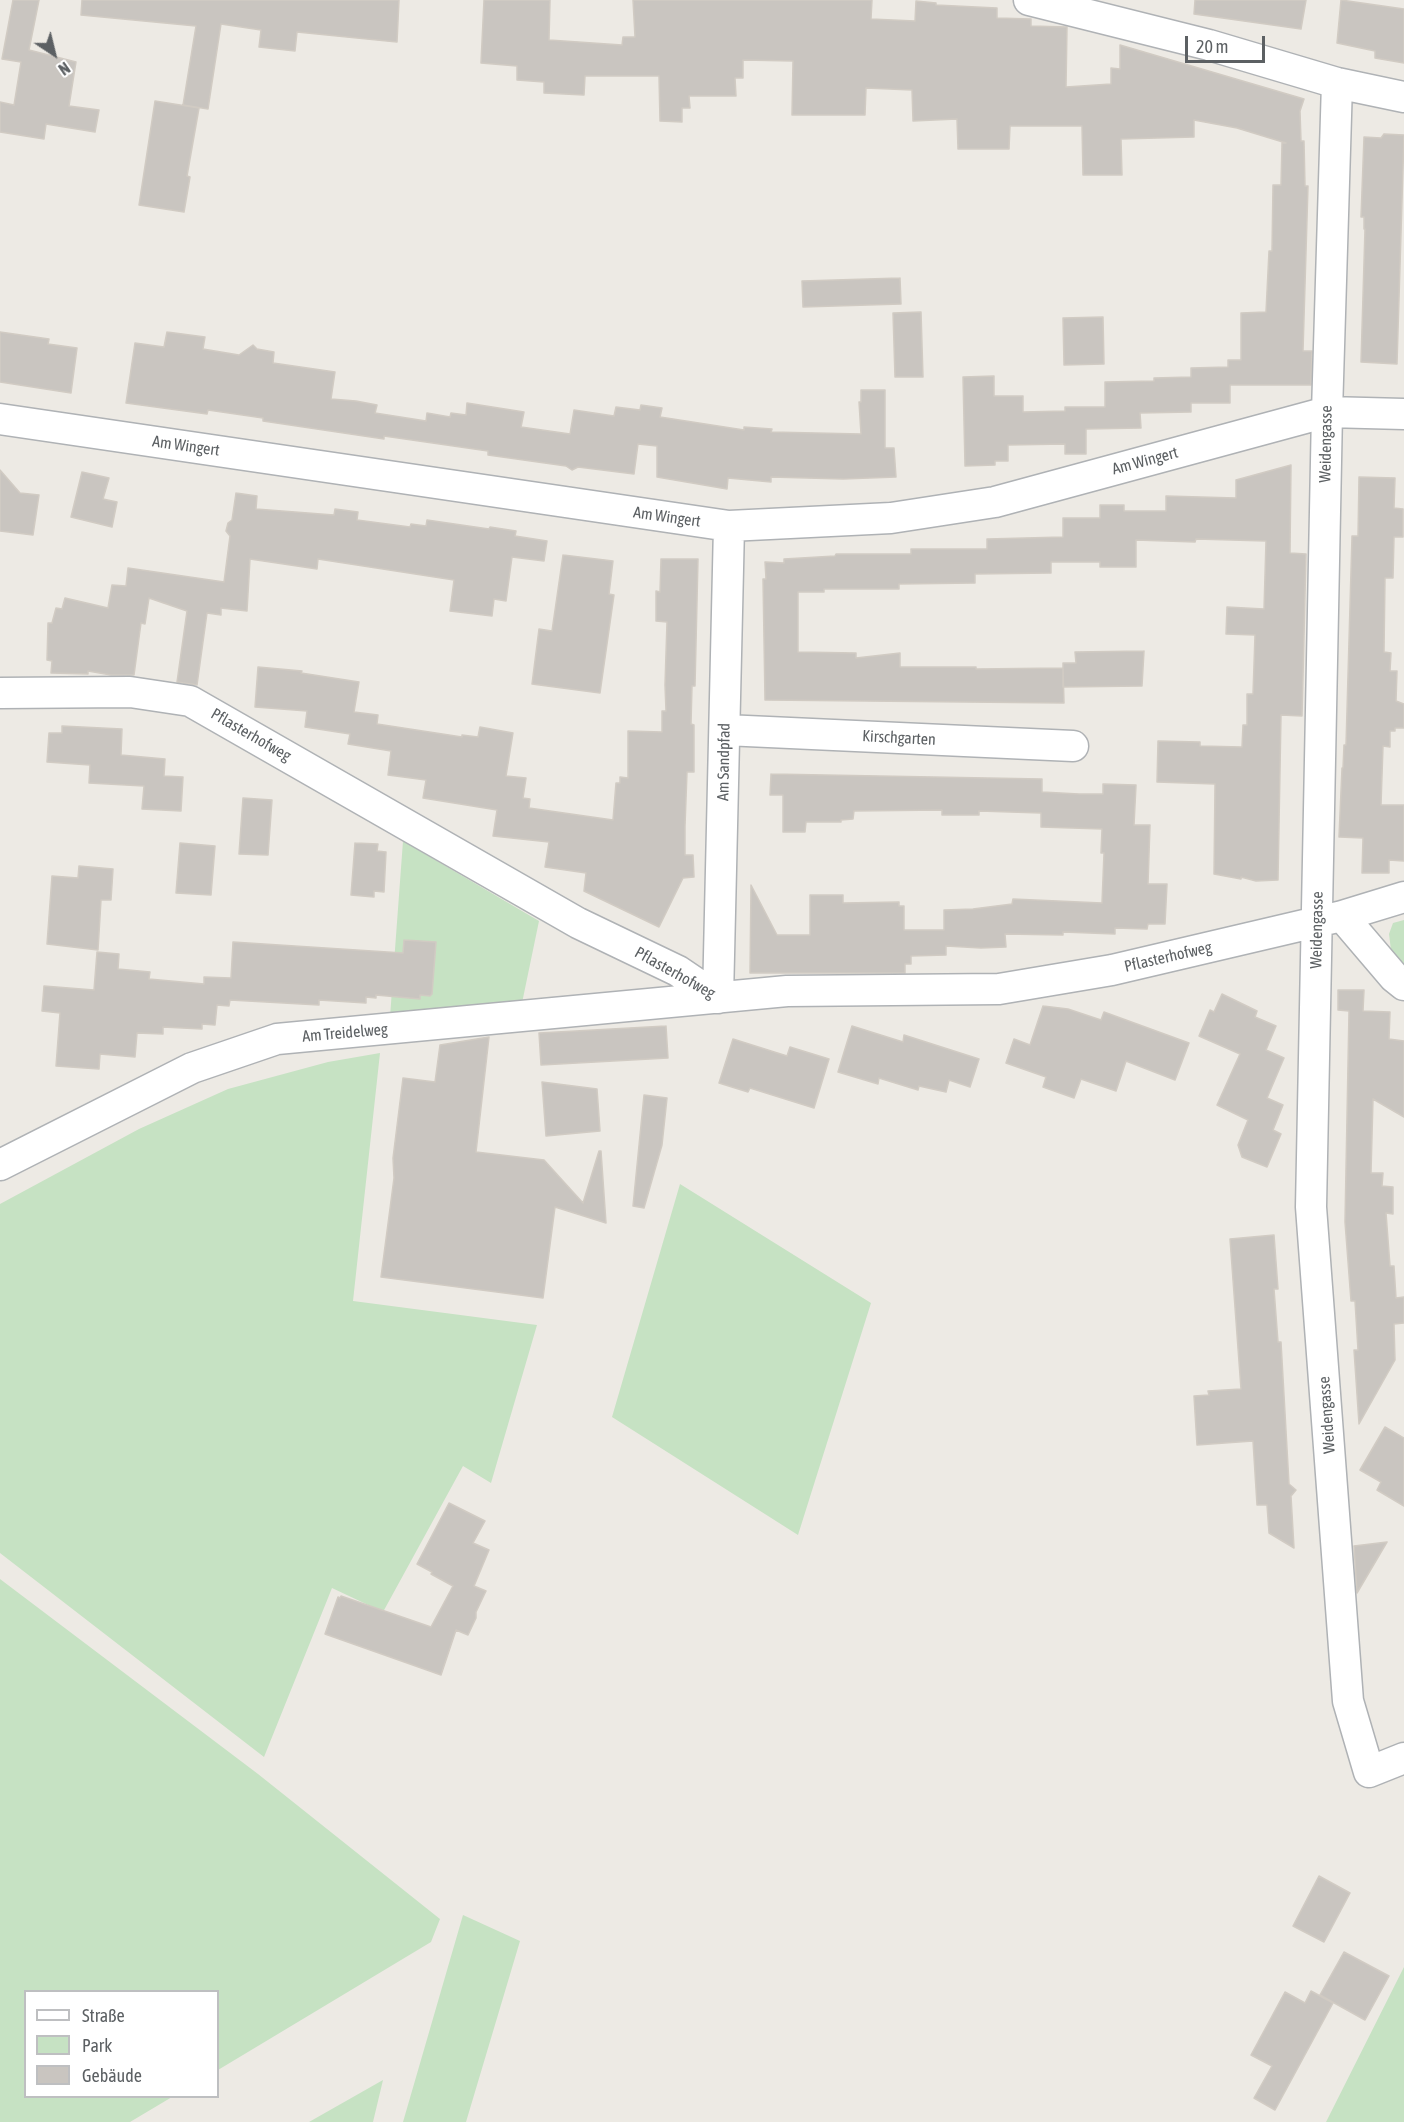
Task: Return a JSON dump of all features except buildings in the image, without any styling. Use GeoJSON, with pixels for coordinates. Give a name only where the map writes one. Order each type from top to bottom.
{"type":"FeatureCollection","features":[{"type":"Feature","properties":{"kind":"street"},"geometry":{"type":"LineString","coordinates":[[1029,0],[1209,45],[1336,83],[1404,97]]}},
{"type":"Feature","properties":{"kind":"street","name":"Weidengasse"},"geometry":{"type":"LineString","coordinates":[[1336,83],[1327,412],[1330,919],[1311,1207],[1348,1701],[1369,1772],[1404,1758]]}},
{"type":"Feature","properties":{"kind":"street","name":"Am Wingert"},"geometry":{"type":"LineString","coordinates":[[0,419],[729,526],[891,518],[996,502],[1327,412],[1404,414]]}},
{"type":"Feature","properties":{"kind":"street","name":"Am Sandpfad"},"geometry":{"type":"LineString","coordinates":[[718,998],[729,526]]}},
{"type":"Feature","properties":{"kind":"street","name":"Pflasterhofweg"},"geometry":{"type":"LineString","coordinates":[[0,693],[130,692],[190,701],[578,923],[678,971],[718,998],[787,991],[999,989],[1112,970],[1330,919],[1404,897]]}},
{"type":"Feature","properties":{"kind":"street","name":"Kirschgarten"},"geometry":{"type":"LineString","coordinates":[[725,730],[1073,746]]}},
{"type":"Feature","properties":{"kind":"street"},"geometry":{"type":"LineString","coordinates":[[1330,919],[1404,985]]}},
{"type":"Feature","properties":{"kind":"street","name":"Am Treidelweg"},"geometry":{"type":"LineString","coordinates":[[0,1165],[192,1068],[277,1039],[718,998]]}},
{"type":"Feature","properties":{"kind":"green space"},"geometry":{"type":"Polygon","coordinates":[[[403,841],[539,921],[522,1003],[390,1017],[403,841]]]}},
{"type":"Feature","properties":{"kind":"green space"},"geometry":{"type":"Polygon","coordinates":[[[1404,920],[1404,964],[1391,950],[1389,934],[1393,923],[1404,920]]]}},
{"type":"Feature","properties":{"kind":"green space"},"geometry":{"type":"Polygon","coordinates":[[[380,1053],[353,1301],[537,1325],[491,1483],[463,1466],[383,1612],[332,1588],[264,1757],[0,1553],[0,1204],[139,1129],[228,1089],[328,1062],[380,1053]]]}},
{"type":"Feature","properties":{"kind":"green space"},"geometry":{"type":"Polygon","coordinates":[[[680,1184],[871,1303],[798,1535],[612,1417],[680,1184]]]}},
{"type":"Feature","properties":{"kind":"green space"},"geometry":{"type":"Polygon","coordinates":[[[0,1579],[258,1774],[440,1919],[431,1942],[219,2069],[219,1990],[24,1990],[24,2098],[170,2098],[130,2122],[0,2122],[0,1579]]]}},
{"type":"Feature","properties":{"kind":"green space"},"geometry":{"type":"Polygon","coordinates":[[[463,1915],[520,1941],[466,2122],[403,2122],[463,1915]]]}},
{"type":"Feature","properties":{"kind":"green space"},"geometry":{"type":"Polygon","coordinates":[[[1404,1967],[1404,2122],[1326,2122],[1404,1967]]]}},
{"type":"Feature","properties":{"kind":"green space"},"geometry":{"type":"Polygon","coordinates":[[[383,2080],[373,2122],[309,2122],[383,2080]]]}}]}
